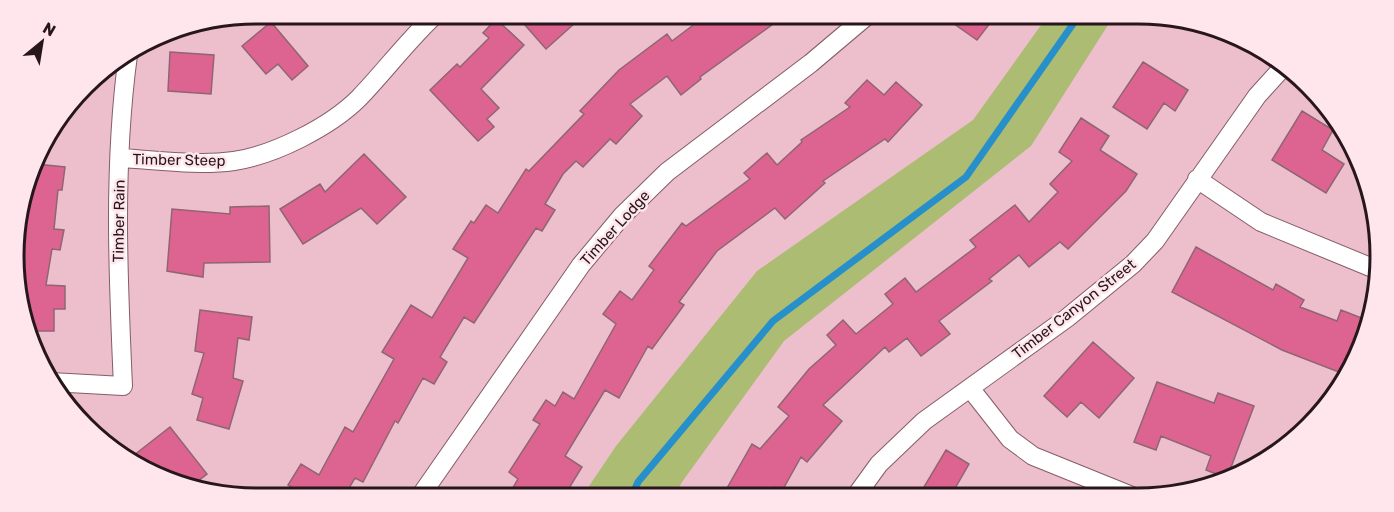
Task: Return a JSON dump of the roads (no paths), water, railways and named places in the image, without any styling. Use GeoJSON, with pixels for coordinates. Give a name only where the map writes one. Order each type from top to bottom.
{"type":"FeatureCollection","features":[{"type":"Feature","properties":{"kind":"street","name":"Timber Steep"},"geometry":{"type":"LineString","coordinates":[[120,158],[234,161],[268,152],[320,128],[340,114],[358,98],[427,24]]}},
{"type":"Feature","properties":{"kind":"street","name":"Timber Lodge"},"geometry":{"type":"LineString","coordinates":[[426,488],[581,265],[622,216],[667,172],[812,63],[857,24]]}},
{"type":"Feature","properties":{"kind":"street","name":"Timber Rain"},"geometry":{"type":"LineString","coordinates":[[62,383],[123,386],[118,265],[120,158],[127,63]]}},
{"type":"Feature","properties":{"kind":"street","name":"Timber Canyon Street"},"geometry":{"type":"LineString","coordinates":[[861,488],[873,471],[901,441],[1067,318],[1133,264],[1155,241],[1257,96],[1279,72]]}},
{"type":"Feature","properties":{"kind":"street"},"geometry":{"type":"LineString","coordinates":[[1197,180],[1261,222],[1370,267]]}},
{"type":"Feature","properties":{"kind":"street"},"geometry":{"type":"LineString","coordinates":[[970,388],[1010,439],[1033,456],[1112,488]]}},
{"type":"Feature","properties":{"kind":"waterway"},"geometry":{"type":"LineString","coordinates":[[635,488],[773,321],[966,177],[1073,24]]}}]}
